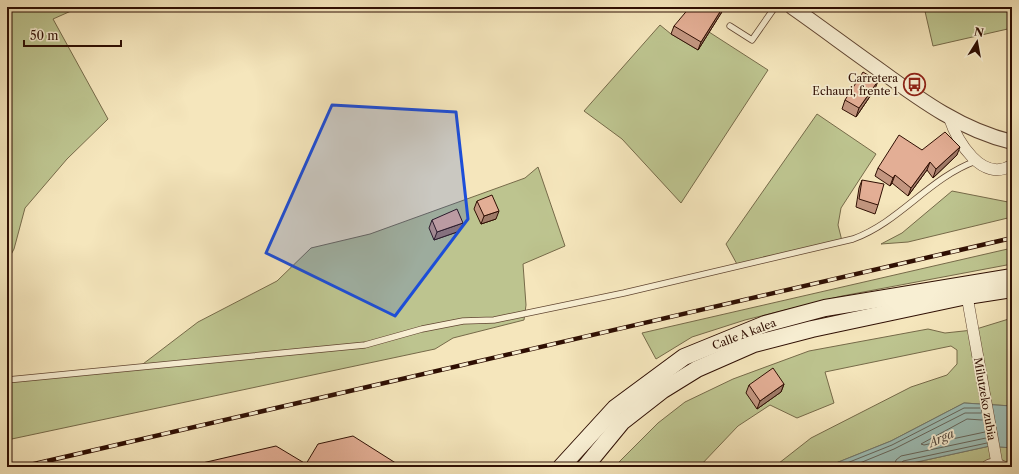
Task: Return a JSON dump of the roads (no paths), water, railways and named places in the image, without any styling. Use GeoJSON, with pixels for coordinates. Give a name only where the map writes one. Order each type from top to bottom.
{"type":"FeatureCollection","features":[{"type":"Feature","properties":{"kind":"main road"},"geometry":{"type":"LineString","coordinates":[[967,290],[1012,277]]}},
{"type":"Feature","properties":{"kind":"main road"},"geometry":{"type":"LineString","coordinates":[[967,290],[1012,289]]}},
{"type":"Feature","properties":{"kind":"main road","name":"Calle A kalea"},"geometry":{"type":"LineString","coordinates":[[561,467],[615,408],[684,357],[765,324],[826,308],[967,290]]}},
{"type":"Feature","properties":{"kind":"main road","name":"Calle A kalea"},"geometry":{"type":"LineString","coordinates":[[585,467],[622,422],[663,390],[697,369],[754,344],[967,290]]}},
{"type":"Feature","properties":{"kind":"street"},"geometry":{"type":"LineString","coordinates":[[792,7],[916,96],[949,117],[967,127],[995,138],[1012,142]]}},
{"type":"Feature","properties":{"kind":"street"},"geometry":{"type":"LineString","coordinates":[[949,117],[955,134],[976,161],[994,170],[1006,169],[1012,165]]}},
{"type":"Feature","properties":{"kind":"street","name":"Milutzeko zubia"},"geometry":{"type":"LineString","coordinates":[[967,290],[975,346],[996,466]]}},
{"type":"Feature","properties":{"kind":"lane"},"geometry":{"type":"LineString","coordinates":[[730,26],[752,40],[774,7]]}},
{"type":"Feature","properties":{"kind":"lane"},"geometry":{"type":"LineString","coordinates":[[7,380],[365,345],[422,329],[463,321],[494,320],[624,292],[865,235],[891,218],[939,180],[976,161]]}},
{"type":"Feature","properties":{"kind":"water","name":"Arga"},"geometry":{"type":"Polygon","coordinates":[[[964,403],[1012,406],[1012,448],[990,446],[894,467],[826,467],[891,441],[964,403]]]}},
{"type":"Feature","properties":{"kind":"railway"},"geometry":{"type":"LineString","coordinates":[[21,467],[1012,238]]}},
{"type":"Feature","properties":{"kind":"place","name":"Carretera Echauri, frente 1"},"geometry":{"type":"Point","coordinates":[914,84]}}]}
